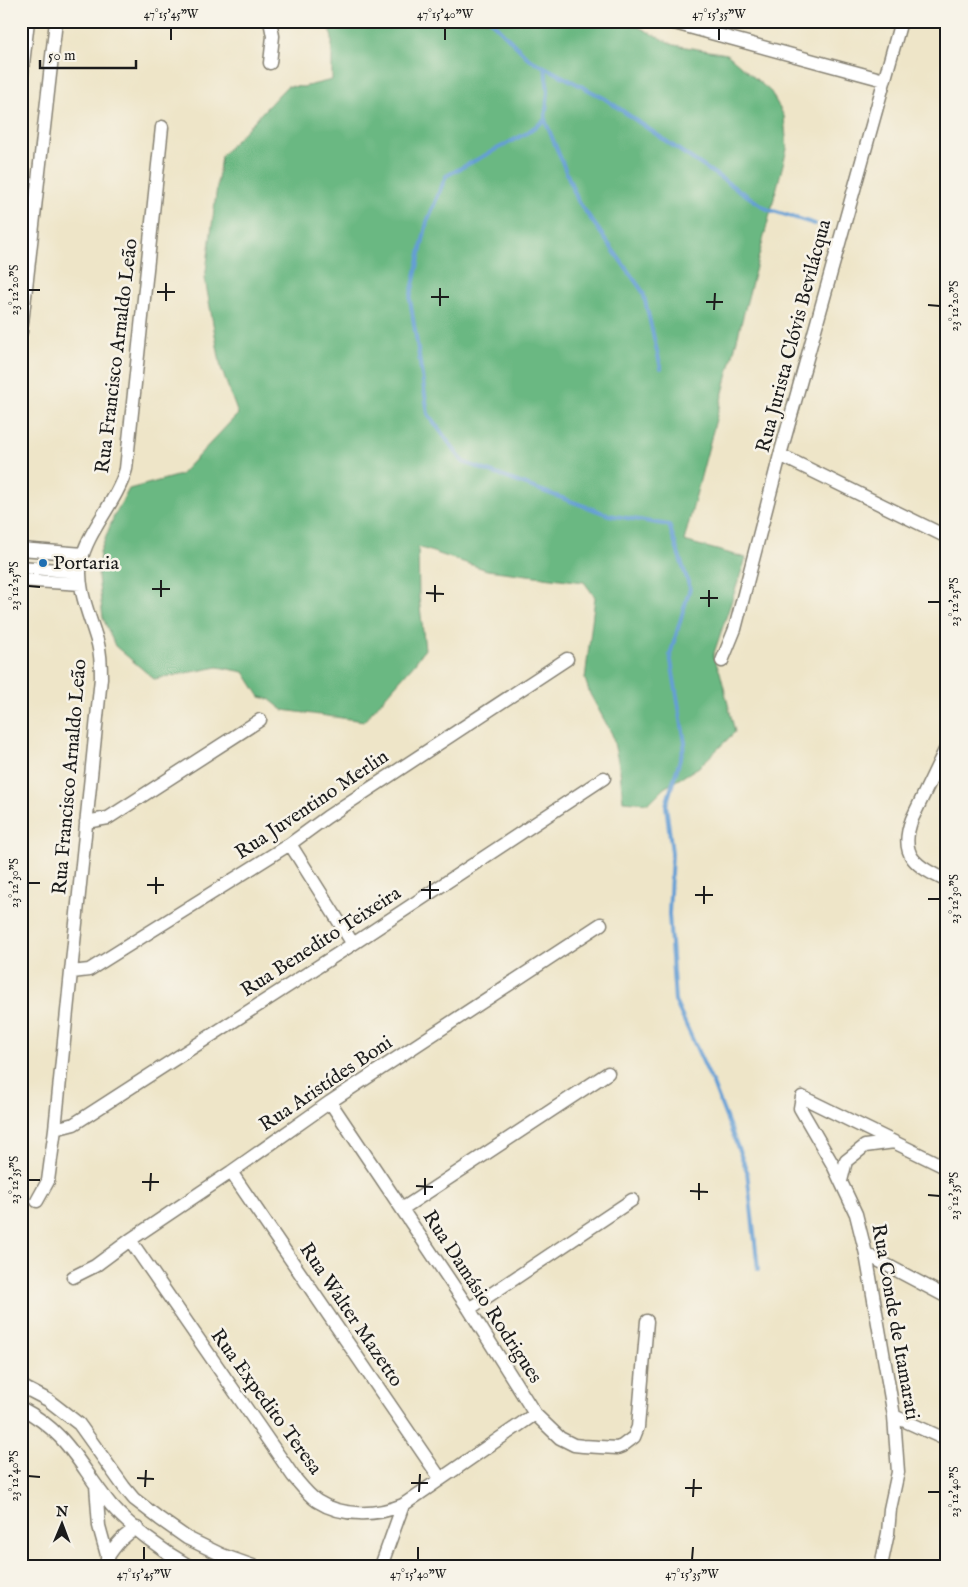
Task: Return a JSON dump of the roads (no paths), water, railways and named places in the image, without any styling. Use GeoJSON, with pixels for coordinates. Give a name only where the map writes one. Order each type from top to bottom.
{"type":"FeatureCollection","features":[{"type":"Feature","properties":{"kind":"street"},"geometry":{"type":"LineString","coordinates":[[21,81],[28,21]]}},
{"type":"Feature","properties":{"kind":"street"},"geometry":{"type":"LineString","coordinates":[[21,332],[56,21]]}},
{"type":"Feature","properties":{"kind":"street"},"geometry":{"type":"LineString","coordinates":[[270,21],[273,36],[270,63]]}},
{"type":"Feature","properties":{"kind":"street"},"geometry":{"type":"LineString","coordinates":[[667,21],[884,80]]}},
{"type":"Feature","properties":{"kind":"street","name":"Rua Jurista Clóvis Bevilácqua"},"geometry":{"type":"LineString","coordinates":[[722,661],[734,629],[780,455],[901,21]]}},
{"type":"Feature","properties":{"kind":"street","name":"Rua Francisco Arnaldo Leão"},"geometry":{"type":"LineString","coordinates":[[37,1201],[48,1182],[55,1129],[101,667],[98,644],[81,570],[97,527],[122,483],[126,469],[162,127]]}},
{"type":"Feature","properties":{"kind":"street"},"geometry":{"type":"LineString","coordinates":[[780,455],[947,537]]}},
{"type":"Feature","properties":{"kind":"street"},"geometry":{"type":"LineString","coordinates":[[21,549],[81,570]]}},
{"type":"Feature","properties":{"kind":"street"},"geometry":{"type":"LineString","coordinates":[[21,555],[81,570]]}},
{"type":"Feature","properties":{"kind":"street"},"geometry":{"type":"LineString","coordinates":[[21,567],[81,570]]}},
{"type":"Feature","properties":{"kind":"street"},"geometry":{"type":"LineString","coordinates":[[21,574],[81,570]]}},
{"type":"Feature","properties":{"kind":"street"},"geometry":{"type":"LineString","coordinates":[[21,580],[81,570]]}},
{"type":"Feature","properties":{"kind":"street","name":"Rua Juventino Merlin"},"geometry":{"type":"LineString","coordinates":[[72,972],[89,970],[290,844],[327,817],[567,659]]}},
{"type":"Feature","properties":{"kind":"street"},"geometry":{"type":"LineString","coordinates":[[86,822],[108,818],[260,720]]}},
{"type":"Feature","properties":{"kind":"street"},"geometry":{"type":"LineString","coordinates":[[947,746],[912,819],[908,830],[907,847],[912,859],[947,881]]}},
{"type":"Feature","properties":{"kind":"street","name":"Rua Benedito Teixeira"},"geometry":{"type":"LineString","coordinates":[[55,1129],[74,1124],[353,944],[604,778]]}},
{"type":"Feature","properties":{"kind":"street"},"geometry":{"type":"LineString","coordinates":[[290,844],[353,944]]}},
{"type":"Feature","properties":{"kind":"street","name":"Rua Aristídes Boni"},"geometry":{"type":"LineString","coordinates":[[73,1277],[95,1266],[330,1102],[601,924]]}},
{"type":"Feature","properties":{"kind":"street"},"geometry":{"type":"LineString","coordinates":[[402,1209],[608,1073]]}},
{"type":"Feature","properties":{"kind":"street","name":"Rua Conde de Itamarati"},"geometry":{"type":"LineString","coordinates":[[881,1566],[898,1472],[894,1416],[866,1254],[856,1214],[841,1182],[800,1108],[802,1097],[894,1142]]}},
{"type":"Feature","properties":{"kind":"street","name":"Rua Damásio Rodrigues"},"geometry":{"type":"LineString","coordinates":[[330,1102],[469,1309],[536,1414],[560,1438],[574,1445],[617,1448],[627,1444],[636,1434],[648,1320]]}},
{"type":"Feature","properties":{"kind":"street"},"geometry":{"type":"LineString","coordinates":[[841,1182],[846,1161],[865,1146],[894,1142],[947,1168]]}},
{"type":"Feature","properties":{"kind":"street","name":"Rua Walter Mazetto"},"geometry":{"type":"LineString","coordinates":[[230,1172],[440,1478]]}},
{"type":"Feature","properties":{"kind":"street"},"geometry":{"type":"LineString","coordinates":[[469,1309],[632,1200]]}},
{"type":"Feature","properties":{"kind":"street","name":"Rua Expedito Teresa"},"geometry":{"type":"LineString","coordinates":[[130,1240],[293,1476],[316,1500],[339,1511],[360,1513],[387,1511],[403,1505],[536,1414]]}},
{"type":"Feature","properties":{"kind":"street"},"geometry":{"type":"LineString","coordinates":[[866,1254],[947,1297]]}},
{"type":"Feature","properties":{"kind":"street"},"geometry":{"type":"LineString","coordinates":[[21,1386],[48,1400],[79,1424],[134,1499],[187,1538],[222,1555],[253,1566]]}},
{"type":"Feature","properties":{"kind":"street"},"geometry":{"type":"LineString","coordinates":[[21,1408],[41,1419],[62,1438],[112,1506],[151,1542],[189,1566]]}},
{"type":"Feature","properties":{"kind":"street"},"geometry":{"type":"LineString","coordinates":[[894,1416],[947,1440]]}},
{"type":"Feature","properties":{"kind":"street"},"geometry":{"type":"LineString","coordinates":[[96,1485],[99,1526],[108,1562]]}},
{"type":"Feature","properties":{"kind":"street"},"geometry":{"type":"LineString","coordinates":[[381,1566],[403,1505]]}},
{"type":"Feature","properties":{"kind":"street"},"geometry":{"type":"LineString","coordinates":[[108,1562],[117,1543],[137,1528]]}},
{"type":"Feature","properties":{"kind":"waterway"},"geometry":{"type":"LineString","coordinates":[[491,21],[529,59],[604,98],[767,209],[815,224]]}},
{"type":"Feature","properties":{"kind":"waterway"},"geometry":{"type":"LineString","coordinates":[[545,67],[548,91],[545,120],[578,201],[643,292],[661,368]]}},
{"type":"Feature","properties":{"kind":"waterway"},"geometry":{"type":"LineString","coordinates":[[545,120],[525,134],[446,176],[427,222],[410,299],[428,414],[463,462],[609,515],[669,525],[690,588],[670,655],[685,743],[666,805],[672,853],[669,914],[675,1001],[713,1084],[747,1171],[758,1269]]}},
{"type":"Feature","properties":{"kind":"place","name":"Portaria"},"geometry":{"type":"Point","coordinates":[43,563]}}]}
